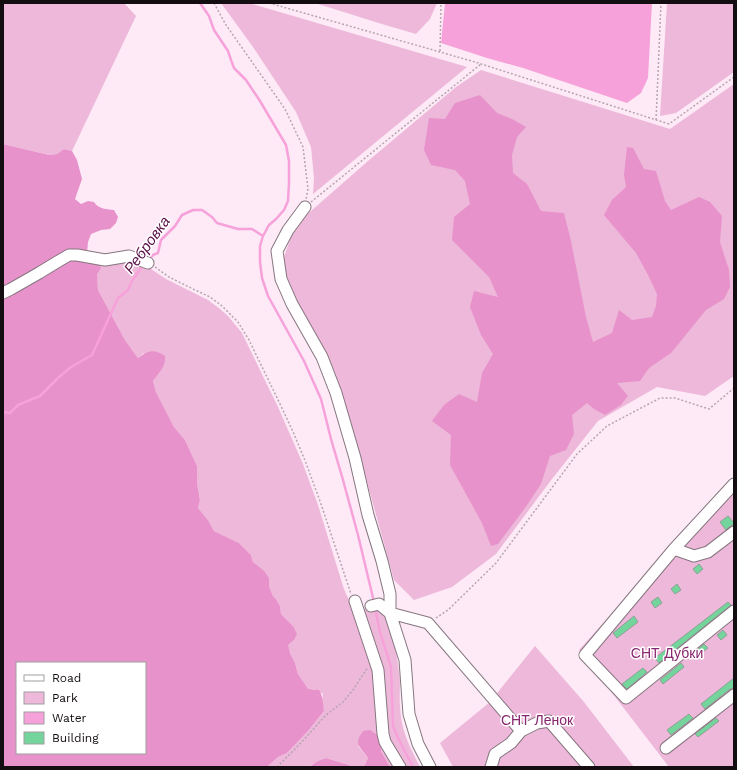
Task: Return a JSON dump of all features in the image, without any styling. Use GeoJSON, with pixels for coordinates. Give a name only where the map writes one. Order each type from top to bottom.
{"type":"FeatureCollection","features":[{"type":"Feature","properties":{"kind":"street"},"geometry":{"type":"LineString","coordinates":[[305,207],[288,230],[277,251],[281,279],[292,304],[322,357],[336,393],[355,458],[368,515],[390,594],[390,613],[405,660],[410,714],[418,744],[430,767]]}},
{"type":"Feature","properties":{"kind":"street"},"geometry":{"type":"LineString","coordinates":[[3,293],[68,255],[77,255],[105,260],[129,256],[143,261]]}},
{"type":"Feature","properties":{"kind":"street"},"geometry":{"type":"LineString","coordinates":[[734,484],[674,549],[585,655],[626,698],[734,611]]}},
{"type":"Feature","properties":{"kind":"street"},"geometry":{"type":"LineString","coordinates":[[674,549],[694,556],[708,552],[734,532]]}},
{"type":"Feature","properties":{"kind":"street"},"geometry":{"type":"LineString","coordinates":[[355,601],[378,670],[383,734],[385,742],[400,767]]}},
{"type":"Feature","properties":{"kind":"street"},"geometry":{"type":"LineString","coordinates":[[375,605],[390,613],[428,623],[521,731]]}},
{"type":"Feature","properties":{"kind":"street"},"geometry":{"type":"LineString","coordinates":[[666,748],[734,695]]}},
{"type":"Feature","properties":{"kind":"street"},"geometry":{"type":"LineString","coordinates":[[491,767],[495,754],[511,743],[521,731],[537,724],[549,721],[589,767]]}},
{"type":"Feature","properties":{"kind":"path"},"geometry":{"type":"LineString","coordinates":[[214,3],[226,25],[285,109],[303,147],[308,189],[305,207]]}},
{"type":"Feature","properties":{"kind":"path"},"geometry":{"type":"LineString","coordinates":[[269,3],[440,51],[669,124],[734,77]]}},
{"type":"Feature","properties":{"kind":"path"},"geometry":{"type":"LineString","coordinates":[[440,51],[441,3]]}},
{"type":"Feature","properties":{"kind":"path"},"geometry":{"type":"LineString","coordinates":[[656,120],[661,3]]}},
{"type":"Feature","properties":{"kind":"path"},"geometry":{"type":"LineString","coordinates":[[305,207],[481,64]]}},
{"type":"Feature","properties":{"kind":"path"},"geometry":{"type":"LineString","coordinates":[[143,261],[168,277],[210,297],[222,306],[238,322],[249,340],[294,434],[321,504],[350,593],[355,601]]}},
{"type":"Feature","properties":{"kind":"path"},"geometry":{"type":"LineString","coordinates":[[428,623],[448,610],[496,563],[577,454],[607,426],[660,398],[675,398],[709,409],[734,388]]}},
{"type":"Feature","properties":{"kind":"path"},"geometry":{"type":"LineString","coordinates":[[277,767],[334,708],[343,702],[368,667],[372,653]]}},
{"type":"Feature","properties":{"kind":"green space"},"geometry":{"type":"Polygon","coordinates":[[[3,3],[124,3],[136,16],[72,151],[64,149],[57,154],[49,155],[3,144],[3,3]]]}},
{"type":"Feature","properties":{"kind":"green space"},"geometry":{"type":"Polygon","coordinates":[[[221,3],[249,3],[467,67],[313,194],[314,178],[311,147],[296,112],[253,47],[221,3]]]}},
{"type":"Feature","properties":{"kind":"green space"},"geometry":{"type":"Polygon","coordinates":[[[315,3],[437,3],[430,19],[416,34],[315,3]]]}},
{"type":"Feature","properties":{"kind":"green space"},"geometry":{"type":"Polygon","coordinates":[[[667,3],[734,3],[734,72],[676,113],[660,116],[667,3]]]}},
{"type":"Feature","properties":{"kind":"green space"},"geometry":{"type":"Polygon","coordinates":[[[481,70],[670,129],[734,84],[734,376],[705,396],[657,387],[598,421],[552,479],[496,554],[452,587],[414,600],[394,580],[358,449],[338,385],[324,349],[297,307],[282,263],[295,225],[456,87],[481,70]]]}},
{"type":"Feature","properties":{"kind":"green space"},"geometry":{"type":"Polygon","coordinates":[[[130,261],[145,265],[166,279],[208,300],[228,316],[242,333],[278,407],[303,464],[318,505],[346,594],[353,605],[362,609],[384,609],[397,656],[400,680],[400,706],[402,723],[409,745],[420,767],[390,767],[381,751],[381,741],[358,746],[368,758],[365,765],[359,767],[326,758],[311,765],[310,767],[267,767],[278,757],[287,753],[308,731],[324,711],[322,700],[323,694],[314,689],[308,690],[298,674],[287,645],[294,640],[293,626],[281,614],[280,606],[273,596],[269,586],[269,578],[253,562],[251,555],[239,543],[214,531],[208,520],[198,508],[200,499],[197,483],[197,466],[185,440],[174,427],[156,392],[153,381],[156,376],[144,353],[138,358],[125,340],[98,290],[96,262],[130,261]]]}},
{"type":"Feature","properties":{"kind":"green space","name":"СНТ Дубки"},"geometry":{"type":"Polygon","coordinates":[[[734,478],[734,767],[669,767],[579,650],[734,478]]]}},
{"type":"Feature","properties":{"kind":"green space","name":"СНТ Ленок"},"geometry":{"type":"Polygon","coordinates":[[[535,646],[584,702],[634,767],[453,767],[440,743],[490,702],[535,646]]]}},
{"type":"Feature","properties":{"kind":"shaded area"},"geometry":{"type":"Polygon","coordinates":[[[480,95],[497,113],[526,127],[517,137],[512,155],[513,173],[527,184],[541,211],[564,213],[586,317],[593,342],[612,333],[619,310],[632,320],[652,317],[656,306],[657,294],[636,253],[604,215],[612,200],[626,187],[624,175],[627,147],[633,148],[644,169],[656,171],[665,201],[671,210],[699,197],[710,202],[722,216],[720,242],[729,270],[730,287],[724,299],[706,310],[671,353],[649,368],[640,381],[617,383],[628,396],[621,405],[605,415],[587,403],[572,415],[574,434],[566,450],[550,456],[541,484],[498,544],[491,546],[482,523],[450,465],[451,435],[432,421],[444,405],[459,394],[477,402],[482,373],[493,354],[481,335],[470,307],[474,291],[498,297],[489,277],[452,240],[454,217],[470,204],[465,181],[455,170],[431,165],[424,150],[429,118],[445,119],[455,103],[480,95]]]}},
{"type":"Feature","properties":{"kind":"shaded area"},"geometry":{"type":"Polygon","coordinates":[[[3,144],[49,155],[57,154],[64,149],[72,151],[77,160],[82,179],[75,199],[81,204],[88,201],[94,202],[105,209],[114,210],[118,217],[116,223],[110,229],[101,230],[91,234],[88,242],[87,253],[101,268],[97,274],[98,290],[125,340],[138,358],[151,351],[165,356],[163,366],[153,381],[156,392],[174,427],[185,440],[197,466],[197,483],[200,500],[198,508],[208,520],[214,531],[239,543],[251,555],[253,562],[264,571],[269,578],[269,586],[273,596],[280,606],[281,614],[293,626],[297,634],[294,640],[288,645],[290,653],[298,674],[308,689],[319,690],[322,697],[324,711],[308,731],[287,753],[278,757],[267,767],[3,767],[3,144]]]}},
{"type":"Feature","properties":{"kind":"shaded area"},"geometry":{"type":"Polygon","coordinates":[[[370,730],[376,734],[381,741],[381,751],[390,767],[359,767],[365,765],[368,758],[360,748],[358,739],[363,731],[370,730]]]}},
{"type":"Feature","properties":{"kind":"shaded area"},"geometry":{"type":"Polygon","coordinates":[[[326,758],[355,767],[310,767],[316,762],[326,758]]]}},
{"type":"Feature","properties":{"kind":"water"},"geometry":{"type":"Polygon","coordinates":[[[445,3],[652,3],[648,78],[641,93],[627,103],[523,68],[441,43],[445,3]]]}},
{"type":"Feature","properties":{"kind":"building"},"geometry":{"type":"Polygon","coordinates":[[[728,516],[734,525],[730,526],[726,530],[720,522],[728,516]]]}},
{"type":"Feature","properties":{"kind":"building"},"geometry":{"type":"Polygon","coordinates":[[[699,564],[703,569],[697,574],[693,569],[699,564]]]}},
{"type":"Feature","properties":{"kind":"building"},"geometry":{"type":"Polygon","coordinates":[[[677,584],[681,590],[675,594],[671,589],[677,584]]]}},
{"type":"Feature","properties":{"kind":"building"},"geometry":{"type":"Polygon","coordinates":[[[658,597],[662,603],[655,608],[651,602],[658,597]]]}},
{"type":"Feature","properties":{"kind":"building"},"geometry":{"type":"Polygon","coordinates":[[[728,602],[731,605],[659,663],[655,658],[728,602]]]}},
{"type":"Feature","properties":{"kind":"building"},"geometry":{"type":"Polygon","coordinates":[[[634,616],[638,622],[617,638],[613,633],[634,616]]]}},
{"type":"Feature","properties":{"kind":"building"},"geometry":{"type":"Polygon","coordinates":[[[723,630],[727,635],[721,640],[717,635],[723,630]]]}},
{"type":"Feature","properties":{"kind":"building"},"geometry":{"type":"Polygon","coordinates":[[[704,644],[708,648],[701,653],[698,649],[704,644]]]}},
{"type":"Feature","properties":{"kind":"building"},"geometry":{"type":"Polygon","coordinates":[[[681,663],[684,667],[663,684],[660,680],[681,663]]]}},
{"type":"Feature","properties":{"kind":"building"},"geometry":{"type":"Polygon","coordinates":[[[643,668],[647,672],[627,689],[622,684],[643,668]]]}},
{"type":"Feature","properties":{"kind":"building"},"geometry":{"type":"Polygon","coordinates":[[[734,678],[734,688],[730,689],[705,709],[701,704],[734,678]]]}},
{"type":"Feature","properties":{"kind":"building"},"geometry":{"type":"Polygon","coordinates":[[[689,714],[693,718],[671,735],[667,730],[689,714]]]}},
{"type":"Feature","properties":{"kind":"building"},"geometry":{"type":"Polygon","coordinates":[[[716,718],[719,721],[698,737],[695,734],[716,718]]]}},
{"type":"Feature","properties":{"kind":"waterway"},"geometry":{"type":"LineString","coordinates":[[200,3],[209,16],[214,30],[228,51],[234,68],[246,80],[286,145],[289,161],[288,201],[284,210],[269,225],[263,236],[260,246],[262,278],[268,296],[304,361],[321,399],[358,535],[374,602]]}},
{"type":"Feature","properties":{"kind":"waterway","name":"Ребровка"},"geometry":{"type":"LineString","coordinates":[[148,260],[153,255],[158,253],[161,240],[175,226],[182,215],[193,210],[202,210],[212,217],[217,223],[238,229],[252,229],[263,236]]}},
{"type":"Feature","properties":{"kind":"waterway","name":"Ребровка"},"geometry":{"type":"LineString","coordinates":[[3,412],[10,413],[18,405],[40,396],[71,367],[92,355],[118,298],[128,290],[132,281],[143,265]]}},
{"type":"Feature","properties":{"kind":"waterway"},"geometry":{"type":"LineString","coordinates":[[375,608],[380,632],[391,667],[393,726],[413,767]]}}]}
